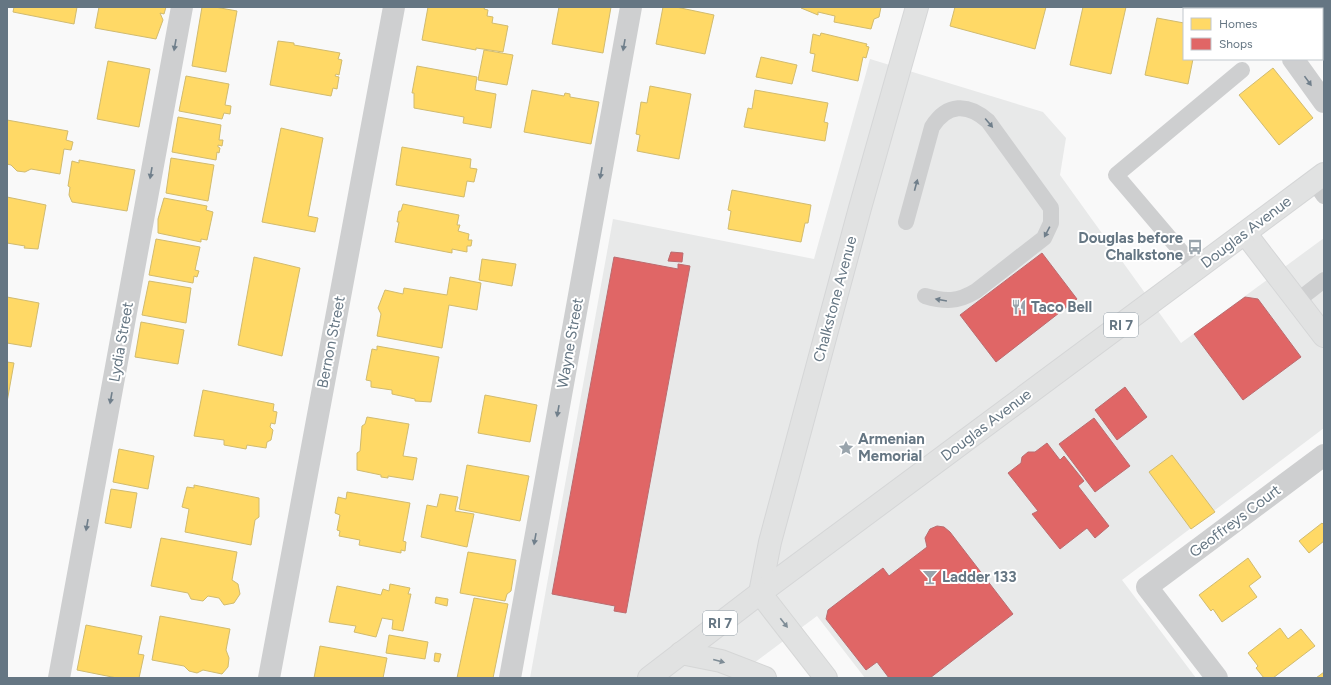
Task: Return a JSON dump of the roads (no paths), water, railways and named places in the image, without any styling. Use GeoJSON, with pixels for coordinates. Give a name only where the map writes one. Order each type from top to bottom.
{"type":"FeatureCollection","features":[{"type":"Feature","properties":{"kind":"main road","name":"Chalkstone Avenue"},"geometry":{"type":"LineString","coordinates":[[760,593],[770,542],[860,208],[917,7]]}},
{"type":"Feature","properties":{"kind":"main road","name":"Douglas Avenue"},"geometry":{"type":"LineString","coordinates":[[648,678],[760,593],[1245,233],[1321,184]]}},
{"type":"Feature","properties":{"kind":"main road"},"geometry":{"type":"LineString","coordinates":[[1245,233],[1324,336]]}},
{"type":"Feature","properties":{"kind":"main road"},"geometry":{"type":"LineString","coordinates":[[760,593],[826,678]]}},
{"type":"Feature","properties":{"kind":"main road"},"geometry":{"type":"LineString","coordinates":[[681,653],[721,661],[765,678]]}},
{"type":"Feature","properties":{"kind":"street","name":"Lydia Street"},"geometry":{"type":"LineString","coordinates":[[60,678],[182,7]]}},
{"type":"Feature","properties":{"kind":"street","name":"Bernon Street"},"geometry":{"type":"LineString","coordinates":[[269,678],[394,7]]}},
{"type":"Feature","properties":{"kind":"street","name":"Wayne Street"},"geometry":{"type":"LineString","coordinates":[[510,678],[631,7]]}},
{"type":"Feature","properties":{"kind":"street"},"geometry":{"type":"LineString","coordinates":[[1293,60],[1324,102]]}},
{"type":"Feature","properties":{"kind":"street","name":"Geoffreys Court"},"geometry":{"type":"LineString","coordinates":[[1217,678],[1147,587],[1324,455]]}},
{"type":"Feature","properties":{"kind":"lane"},"geometry":{"type":"LineString","coordinates":[[1196,269],[1116,175],[1242,70]]}},
{"type":"Feature","properties":{"kind":"lane"},"geometry":{"type":"LineString","coordinates":[[906,222],[932,127],[942,115],[957,108],[974,110],[988,121],[1051,208],[1051,223],[1044,238],[976,291],[968,296],[951,301],[942,301],[925,296]]}},
{"type":"Feature","properties":{"kind":"lane"},"geometry":{"type":"LineString","coordinates":[[1297,301],[1324,280]]}},
{"type":"Feature","properties":{"kind":"place","name":"Douglas before Chalkstone"},"geometry":{"type":"Point","coordinates":[1195,247]}},
{"type":"Feature","properties":{"kind":"place","name":"Taco Bell"},"geometry":{"type":"Point","coordinates":[1019,307]}},
{"type":"Feature","properties":{"kind":"place","name":"Armenian Memorial"},"geometry":{"type":"Point","coordinates":[846,448]}},
{"type":"Feature","properties":{"kind":"place","name":"Ladder 133"},"geometry":{"type":"Point","coordinates":[930,577]}}]}
